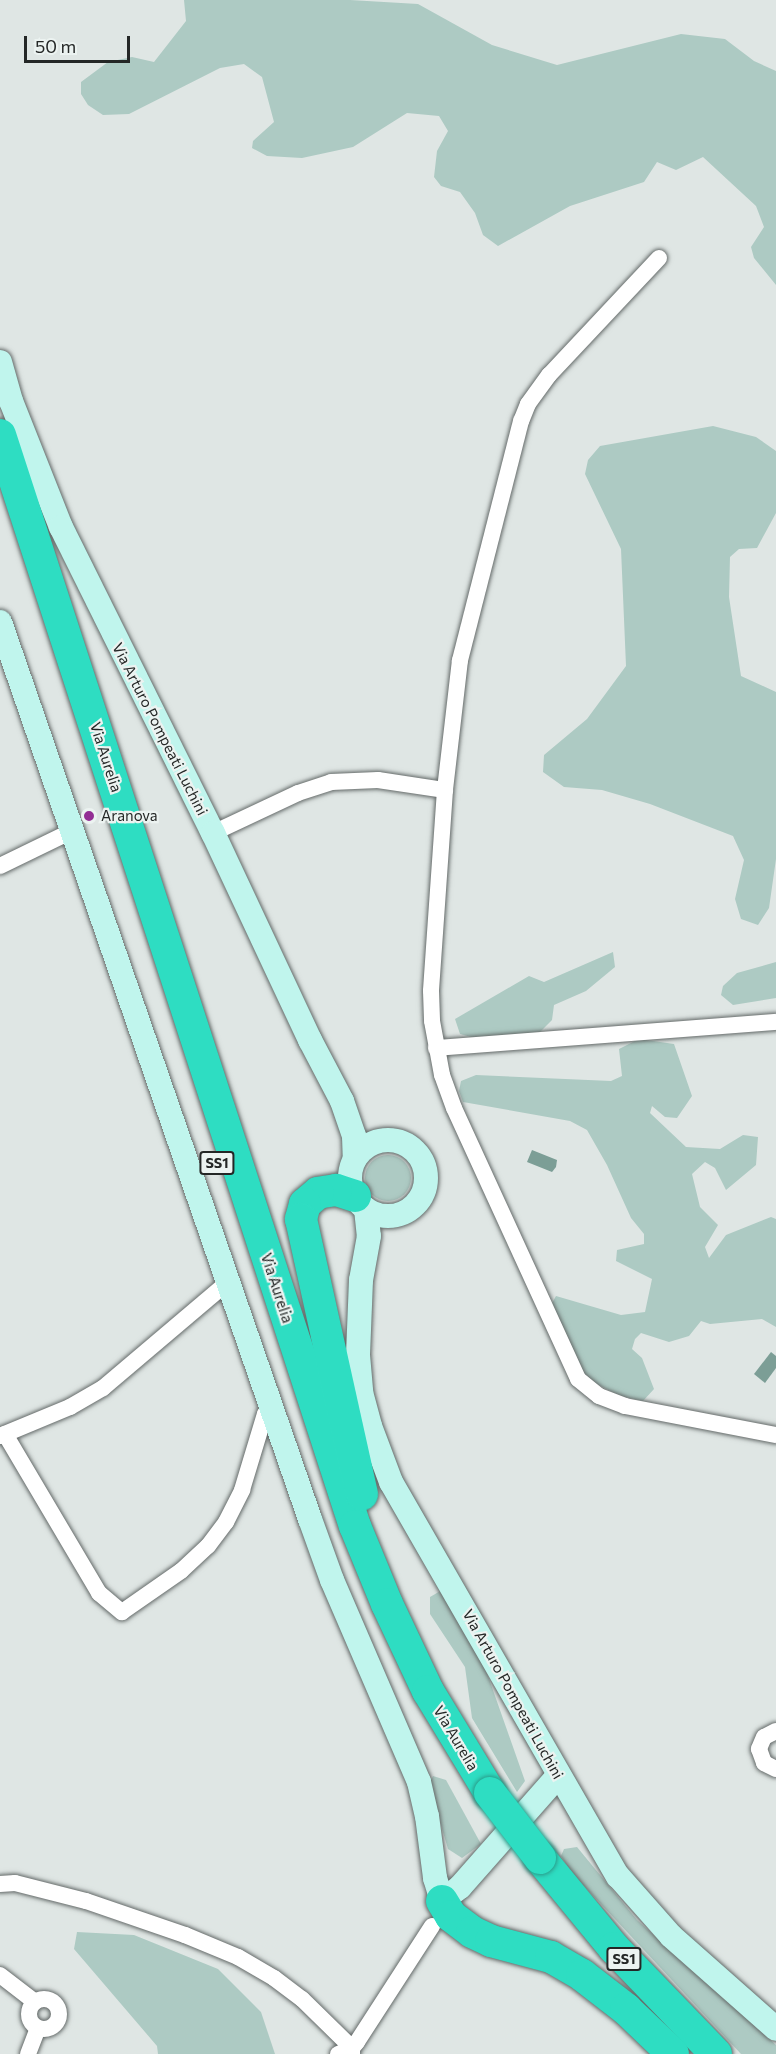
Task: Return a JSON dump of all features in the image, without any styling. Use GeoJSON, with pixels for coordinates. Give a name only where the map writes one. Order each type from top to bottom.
{"type":"FeatureCollection","features":[{"type":"Feature","properties":{"kind":"highway","name":"Via Aurelia"},"geometry":{"type":"LineString","coordinates":[[0,435],[355,1526],[387,1604],[484,1800]]}},
{"type":"Feature","properties":{"kind":"highway","name":"Via Aurelia"},"geometry":{"type":"LineString","coordinates":[[0,500],[304,1434],[347,1556],[403,1684],[596,1956],[689,2054]]}},
{"type":"Feature","properties":{"kind":"highway"},"geometry":{"type":"LineString","coordinates":[[361,1203],[336,1190],[318,1193],[306,1204],[302,1219],[364,1504],[416,1647],[428,1690]]}},
{"type":"Feature","properties":{"kind":"highway","name":"Via Aurelia"},"geometry":{"type":"LineString","coordinates":[[532,1865],[716,2054]]}},
{"type":"Feature","properties":{"kind":"highway"},"geometry":{"type":"LineString","coordinates":[[437,1914],[452,1916],[472,1932],[491,1941],[550,1957],[582,1975],[631,2013],[673,2054]]}},
{"type":"Feature","properties":{"kind":"street"},"geometry":{"type":"LineString","coordinates":[[659,258],[549,375],[524,412],[460,660],[445,790],[431,991],[436,1048],[445,1085],[457,1116],[578,1378],[599,1396],[625,1406],[776,1435]]}},
{"type":"Feature","properties":{"kind":"street","name":"Via Arturo Pompeati Luchini"},"geometry":{"type":"LineString","coordinates":[[0,362],[11,401],[60,527],[213,833],[310,1040],[337,1089],[351,1124],[355,1159]]}},
{"type":"Feature","properties":{"kind":"street"},"geometry":{"type":"LineString","coordinates":[[0,622],[332,1580],[419,1782],[427,1816],[437,1914]]}},
{"type":"Feature","properties":{"kind":"street"},"geometry":{"type":"LineString","coordinates":[[213,833],[298,793],[332,782],[378,780],[445,790]]}},
{"type":"Feature","properties":{"kind":"street"},"geometry":{"type":"LineString","coordinates":[[0,866],[72,831]]}},
{"type":"Feature","properties":{"kind":"street"},"geometry":{"type":"LineString","coordinates":[[436,1048],[776,1023]]}},
{"type":"Feature","properties":{"kind":"street","name":"Via Arturo Pompeati Luchini"},"geometry":{"type":"LineString","coordinates":[[337,1089],[359,1118],[386,1140]]}},
{"type":"Feature","properties":{"kind":"street"},"geometry":{"type":"LineString","coordinates":[[386,1140],[403,1144],[418,1154],[426,1176],[420,1199],[402,1214],[389,1216],[361,1203],[350,1178],[355,1159],[374,1143],[386,1140]]}},
{"type":"Feature","properties":{"kind":"street","name":"Via Arturo Pompeati Luchini"},"geometry":{"type":"LineString","coordinates":[[361,1203],[369,1236],[360,1301],[358,1355],[361,1392],[381,1461],[400,1500],[467,1610],[558,1776],[627,1889],[671,1936],[776,2029]]}},
{"type":"Feature","properties":{"kind":"street","name":"Via Arturo Pompeati Luchini"},"geometry":{"type":"LineString","coordinates":[[360,1301],[382,1237],[402,1214]]}},
{"type":"Feature","properties":{"kind":"street"},"geometry":{"type":"LineString","coordinates":[[229,1281],[103,1388],[70,1407],[3,1435],[99,1593],[122,1612],[181,1571],[208,1546],[226,1522],[242,1490],[265,1414],[272,1409]]}},
{"type":"Feature","properties":{"kind":"street"},"geometry":{"type":"LineString","coordinates":[[776,1731],[764,1737],[759,1749],[764,1763],[776,1769]]}},
{"type":"Feature","properties":{"kind":"street"},"geometry":{"type":"LineString","coordinates":[[0,1884],[15,1883],[86,1901],[185,1935],[238,1957],[274,1977],[295,1993],[347,2052],[437,1914],[558,1776]]}},
{"type":"Feature","properties":{"kind":"street"},"geometry":{"type":"LineString","coordinates":[[0,1975],[35,2002],[50,2000],[59,2011],[58,2020],[52,2027],[38,2028]]}},
{"type":"Feature","properties":{"kind":"street"},"geometry":{"type":"LineString","coordinates":[[35,2002],[29,2016],[38,2028]]}},
{"type":"Feature","properties":{"kind":"street"},"geometry":{"type":"LineString","coordinates":[[27,2054],[38,2028]]}},
{"type":"Feature","properties":{"kind":"shaded area"},"geometry":{"type":"Polygon","coordinates":[[[184,0],[350,0],[418,4],[492,45],[557,65],[681,34],[725,39],[754,61],[776,71],[776,285],[754,258],[751,247],[764,227],[756,206],[703,157],[676,170],[657,162],[644,182],[570,206],[498,246],[483,235],[475,213],[460,192],[441,186],[434,177],[437,151],[448,131],[439,116],[407,113],[353,147],[302,158],[267,156],[252,148],[253,141],[274,122],[262,77],[244,64],[220,68],[129,114],[103,115],[88,105],[81,94],[81,82],[108,62],[132,57],[154,62],[186,21],[184,0]]]}},
{"type":"Feature","properties":{"kind":"shaded area"},"geometry":{"type":"Polygon","coordinates":[[[713,426],[756,437],[776,451],[776,513],[757,548],[739,549],[730,557],[729,597],[741,676],[776,692],[776,859],[769,908],[758,925],[741,919],[735,899],[744,860],[733,836],[650,804],[602,790],[564,787],[543,772],[544,755],[587,719],[626,666],[621,549],[585,474],[588,460],[600,446],[713,426]]]}},
{"type":"Feature","properties":{"kind":"shaded area"},"geometry":{"type":"Polygon","coordinates":[[[613,952],[615,967],[586,991],[554,1005],[552,1020],[539,1033],[475,1038],[460,1034],[455,1019],[529,976],[544,982],[613,952]]]}},
{"type":"Feature","properties":{"kind":"shaded area"},"geometry":{"type":"Polygon","coordinates":[[[776,962],[776,998],[733,1005],[721,995],[723,986],[737,973],[776,962]]]}},
{"type":"Feature","properties":{"kind":"shaded area"},"geometry":{"type":"Polygon","coordinates":[[[639,1039],[674,1044],[692,1096],[677,1118],[665,1117],[652,1106],[650,1113],[686,1147],[720,1149],[743,1135],[758,1137],[756,1165],[726,1190],[715,1168],[705,1162],[692,1174],[700,1207],[718,1225],[705,1247],[709,1258],[726,1235],[771,1217],[776,1219],[776,1327],[762,1319],[710,1324],[701,1321],[689,1336],[669,1342],[641,1333],[635,1339],[632,1349],[642,1358],[654,1389],[643,1401],[620,1396],[587,1379],[550,1307],[556,1296],[621,1315],[645,1312],[652,1279],[616,1261],[617,1250],[644,1244],[644,1234],[631,1218],[607,1165],[587,1130],[570,1121],[463,1102],[459,1091],[461,1081],[476,1075],[611,1081],[622,1076],[619,1049],[639,1039]]]}},
{"type":"Feature","properties":{"kind":"shaded area"},"geometry":{"type":"Polygon","coordinates":[[[532,1150],[557,1160],[552,1172],[527,1162],[532,1150]]]}},
{"type":"Feature","properties":{"kind":"shaded area"},"geometry":{"type":"Polygon","coordinates":[[[388,1155],[404,1162],[411,1178],[404,1194],[388,1201],[372,1194],[365,1178],[372,1162],[388,1155]]]}},
{"type":"Feature","properties":{"kind":"shaded area"},"geometry":{"type":"Polygon","coordinates":[[[771,1352],[776,1356],[776,1368],[765,1383],[754,1374],[771,1352]]]}},
{"type":"Feature","properties":{"kind":"shaded area"},"geometry":{"type":"Polygon","coordinates":[[[442,1590],[482,1659],[525,1781],[517,1792],[472,1718],[465,1667],[430,1614],[430,1597],[442,1590]]]}},
{"type":"Feature","properties":{"kind":"shaded area"},"geometry":{"type":"Polygon","coordinates":[[[433,1776],[446,1780],[481,1844],[462,1858],[448,1849],[429,1784],[433,1776]]]}},
{"type":"Feature","properties":{"kind":"shaded area"},"geometry":{"type":"Polygon","coordinates":[[[577,1847],[637,1920],[776,2045],[776,2054],[741,2054],[572,1873],[561,1856],[564,1849],[577,1847]]]}},
{"type":"Feature","properties":{"kind":"shaded area"},"geometry":{"type":"Polygon","coordinates":[[[77,1932],[134,1935],[218,1969],[261,2012],[275,2054],[158,2054],[157,2046],[74,1949],[77,1932]]]}},
{"type":"Feature","properties":{"kind":"place","name":"Aranova"},"geometry":{"type":"Point","coordinates":[89,816]}}]}
